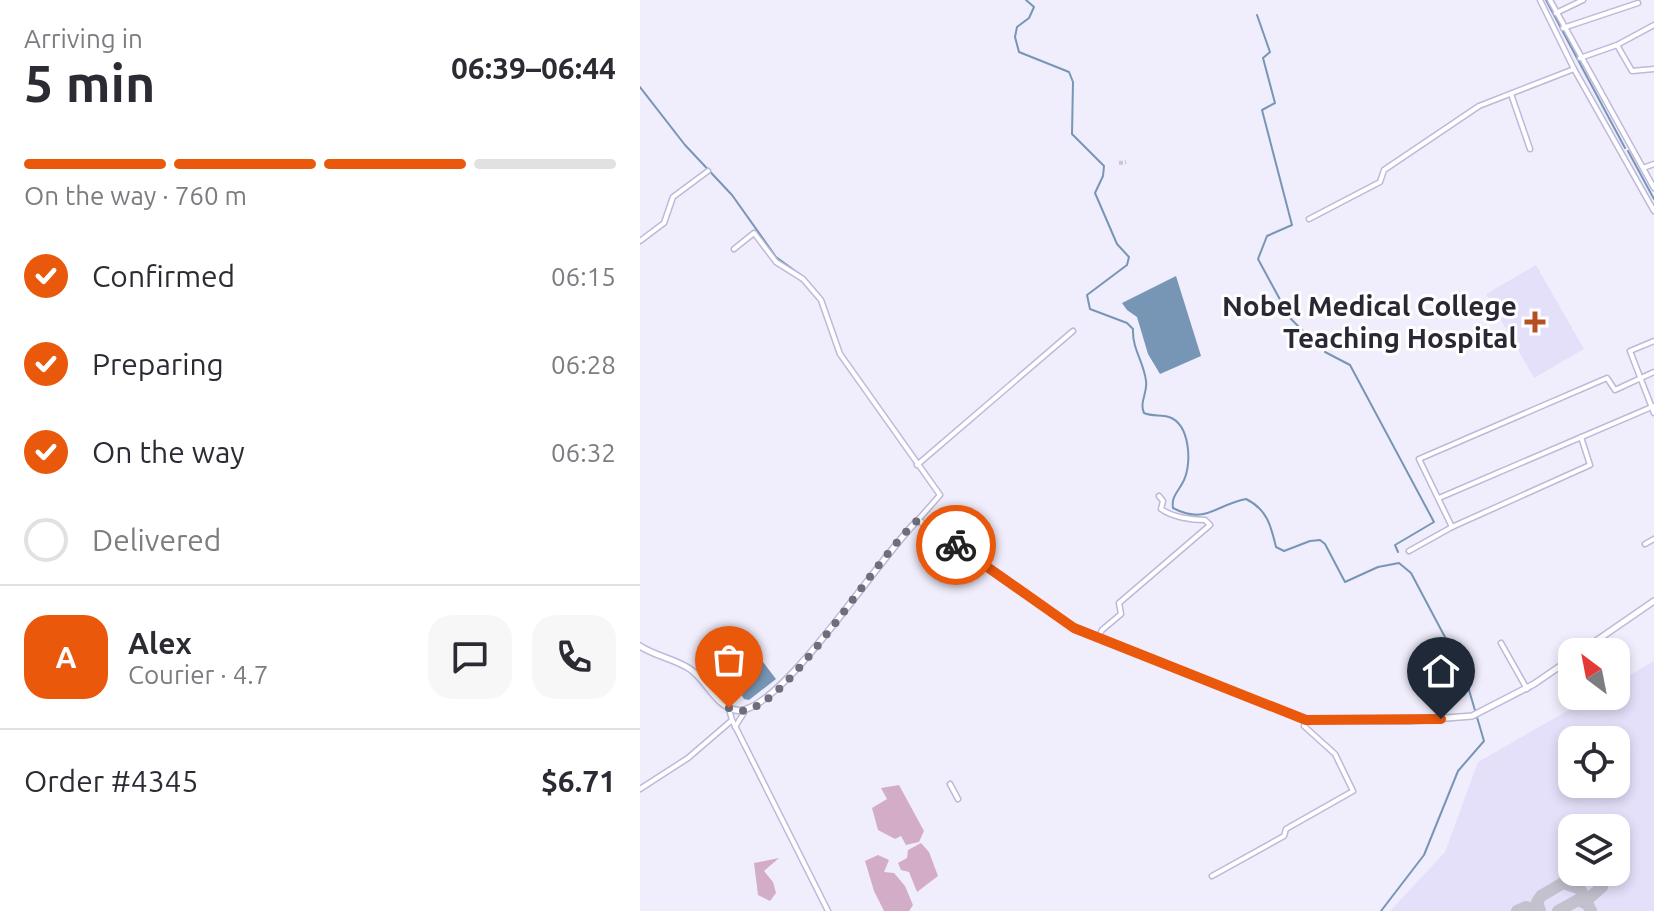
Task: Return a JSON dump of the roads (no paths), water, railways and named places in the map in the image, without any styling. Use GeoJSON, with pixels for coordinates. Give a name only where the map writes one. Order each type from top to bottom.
{"type":"FeatureCollection","features":[{"type":"Feature","properties":{"kind":"street"},"geometry":{"type":"LineString","coordinates":[[1540,0],[1574,69],[1654,211]]}},
{"type":"Feature","properties":{"kind":"street"},"geometry":{"type":"LineString","coordinates":[[1550,0],[1654,188]]}},
{"type":"Feature","properties":{"kind":"street"},"geometry":{"type":"LineString","coordinates":[[1556,13],[1583,0]]}},
{"type":"Feature","properties":{"kind":"street"},"geometry":{"type":"LineString","coordinates":[[1563,28],[1638,3]]}},
{"type":"Feature","properties":{"kind":"street"},"geometry":{"type":"LineString","coordinates":[[1580,58],[1617,45],[1654,25]]}},
{"type":"Feature","properties":{"kind":"street"},"geometry":{"type":"LineString","coordinates":[[1617,45],[1632,71],[1654,69]]}},
{"type":"Feature","properties":{"kind":"street"},"geometry":{"type":"LineString","coordinates":[[1309,219],[1380,182],[1384,170],[1479,106],[1574,69]]}},
{"type":"Feature","properties":{"kind":"street"},"geometry":{"type":"LineString","coordinates":[[1511,94],[1530,149]]}},
{"type":"Feature","properties":{"kind":"street"},"geometry":{"type":"LineString","coordinates":[[1622,153],[1631,147]]}},
{"type":"Feature","properties":{"kind":"street"},"geometry":{"type":"LineString","coordinates":[[1643,168],[1654,164]]}},
{"type":"Feature","properties":{"kind":"street"},"geometry":{"type":"LineString","coordinates":[[640,241],[664,223],[673,197],[708,171]]}},
{"type":"Feature","properties":{"kind":"street"},"geometry":{"type":"LineString","coordinates":[[734,249],[754,233],[776,262],[803,279],[821,300],[840,354],[940,495],[805,659],[775,691],[745,711],[735,727]]}},
{"type":"Feature","properties":{"kind":"street"},"geometry":{"type":"LineString","coordinates":[[917,466],[1073,331]]}},
{"type":"Feature","properties":{"kind":"street"},"geometry":{"type":"LineString","coordinates":[[1439,498],[1653,409],[1630,351],[1654,341]]}},
{"type":"Feature","properties":{"kind":"street"},"geometry":{"type":"LineString","coordinates":[[1452,527],[1419,459],[1607,378],[1615,390],[1654,372]]}},
{"type":"Feature","properties":{"kind":"street"},"geometry":{"type":"LineString","coordinates":[[1409,551],[1452,527],[1590,465],[1581,437]]}},
{"type":"Feature","properties":{"kind":"street"},"geometry":{"type":"LineString","coordinates":[[1098,638],[1102,630],[1121,614],[1119,603],[1210,525],[1205,520],[1191,520],[1165,513],[1161,509],[1163,501],[1159,496]]}},
{"type":"Feature","properties":{"kind":"street"},"geometry":{"type":"LineString","coordinates":[[918,520],[1074,628],[1306,720],[1408,721],[1472,716],[1527,689],[1558,668]]}},
{"type":"Feature","properties":{"kind":"street"},"geometry":{"type":"LineString","coordinates":[[1645,544],[1654,539]]}},
{"type":"Feature","properties":{"kind":"street"},"geometry":{"type":"LineString","coordinates":[[1600,638],[1654,601]]}},
{"type":"Feature","properties":{"kind":"street"},"geometry":{"type":"LineString","coordinates":[[1501,643],[1527,689]]}},
{"type":"Feature","properties":{"kind":"street"},"geometry":{"type":"LineString","coordinates":[[640,646],[688,667],[729,708],[735,727],[826,909],[817,911]]}},
{"type":"Feature","properties":{"kind":"street"},"geometry":{"type":"LineString","coordinates":[[729,708],[745,711]]}},
{"type":"Feature","properties":{"kind":"street"},"geometry":{"type":"LineString","coordinates":[[640,789],[688,758],[732,720]]}},
{"type":"Feature","properties":{"kind":"street"},"geometry":{"type":"LineString","coordinates":[[1212,876],[1284,836],[1286,829],[1353,791],[1335,754],[1304,726],[1306,720]]}},
{"type":"Feature","properties":{"kind":"street"},"geometry":{"type":"LineString","coordinates":[[950,784],[958,799]]}},
{"type":"Feature","properties":{"kind":"water"},"geometry":{"type":"Polygon","coordinates":[[[1176,276],[1201,356],[1160,374],[1148,354],[1137,317],[1122,303],[1176,276]]]}},
{"type":"Feature","properties":{"kind":"water"},"geometry":{"type":"Polygon","coordinates":[[[753,649],[776,679],[749,700],[744,699],[725,668],[753,649]]]}},
{"type":"Feature","properties":{"kind":"waterway"},"geometry":{"type":"LineString","coordinates":[[1026,0],[1034,7],[1029,18],[1017,27],[1015,37],[1019,52],[1069,72],[1073,82],[1072,134],[1104,166],[1095,193],[1117,244],[1129,257],[1127,265],[1087,295],[1090,309],[1127,323],[1133,329],[1134,343],[1146,381],[1142,405],[1144,413],[1169,417],[1176,421],[1185,436],[1187,473],[1174,497],[1173,508],[1194,515],[1246,499],[1263,513],[1276,547],[1284,551],[1320,540],[1345,582],[1378,567],[1399,563],[1411,573],[1464,673],[1484,741],[1458,771],[1424,855],[1381,911]]}},
{"type":"Feature","properties":{"kind":"waterway"},"geometry":{"type":"LineString","coordinates":[[1546,0],[1625,148]]}},
{"type":"Feature","properties":{"kind":"waterway"},"geometry":{"type":"LineString","coordinates":[[1257,15],[1270,52],[1263,58],[1275,103],[1262,110],[1292,225],[1267,236],[1258,259],[1290,318],[1319,347]]}},
{"type":"Feature","properties":{"kind":"waterway"},"geometry":{"type":"LineString","coordinates":[[640,87],[685,145],[732,195],[776,257],[802,276]]}},
{"type":"Feature","properties":{"kind":"waterway"},"geometry":{"type":"LineString","coordinates":[[1628,151],[1654,199]]}},
{"type":"Feature","properties":{"kind":"waterway"},"geometry":{"type":"LineString","coordinates":[[1325,352],[1350,365],[1434,522],[1395,545],[1398,552]]}},
{"type":"Feature","properties":{"kind":"tunnel"},"geometry":{"type":"LineString","coordinates":[[1119,163],[1126,162]]}},
{"type":"Feature","properties":{"kind":"place","name":"Nobel Medical College Teaching Hospital"},"geometry":{"type":"Point","coordinates":[1535,322]}}]}
